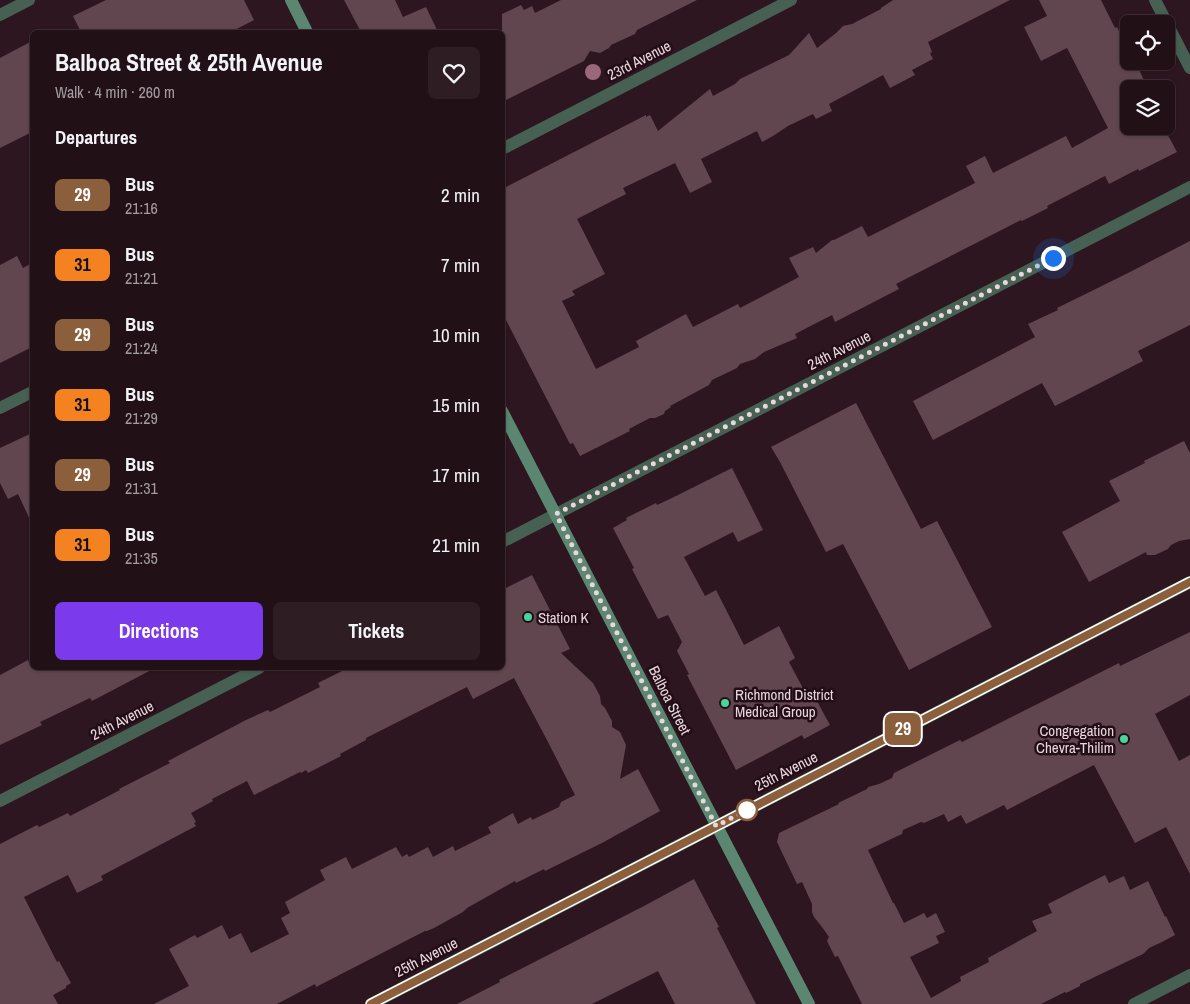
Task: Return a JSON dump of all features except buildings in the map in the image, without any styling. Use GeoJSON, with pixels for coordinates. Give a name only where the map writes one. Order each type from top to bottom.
{"type":"FeatureCollection","features":[{"type":"Feature","properties":{"kind":"main road"},"geometry":{"type":"LineString","coordinates":[[291,0],[306,30]]}},
{"type":"Feature","properties":{"kind":"main road","name":"Balboa Street"},"geometry":{"type":"LineString","coordinates":[[505,417],[809,1004]]}},
{"type":"Feature","properties":{"kind":"main road","name":"25th Avenue"},"geometry":{"type":"LineString","coordinates":[[371,1004],[1190,582]]}},
{"type":"Feature","properties":{"kind":"street"},"geometry":{"type":"LineString","coordinates":[[0,15],[28,0]]}},
{"type":"Feature","properties":{"kind":"street","name":"23rd Avenue"},"geometry":{"type":"LineString","coordinates":[[505,147],[791,0]]}},
{"type":"Feature","properties":{"kind":"street"},"geometry":{"type":"LineString","coordinates":[[1155,0],[1190,68]]}},
{"type":"Feature","properties":{"kind":"street","name":"24th Avenue"},"geometry":{"type":"LineString","coordinates":[[505,540],[1190,187]]}},
{"type":"Feature","properties":{"kind":"street"},"geometry":{"type":"LineString","coordinates":[[0,408],[30,393]]}},
{"type":"Feature","properties":{"kind":"street","name":"24th Avenue"},"geometry":{"type":"LineString","coordinates":[[0,801],[255,670]]}},
{"type":"Feature","properties":{"kind":"street"},"geometry":{"type":"LineString","coordinates":[[1134,1004],[1190,975]]}},
{"type":"Feature","properties":{"kind":"bus line","name":"29"},"geometry":{"type":"LineString","coordinates":[[371,1004],[1190,582]]}},
{"type":"Feature","properties":{"kind":"place","name":"Station K"},"geometry":{"type":"Point","coordinates":[528,617]}},
{"type":"Feature","properties":{"kind":"place","name":"Richmond District Medical Group"},"geometry":{"type":"Point","coordinates":[725,703]}},
{"type":"Feature","properties":{"kind":"place","name":"Congregation Chevra-Thilim"},"geometry":{"type":"Point","coordinates":[1124,739]}},
{"type":"Feature","properties":{"kind":"route"},"geometry":{"type":"LineString","coordinates":[[747,810],[716,826],[556,514],[1053,258]]}}]}
